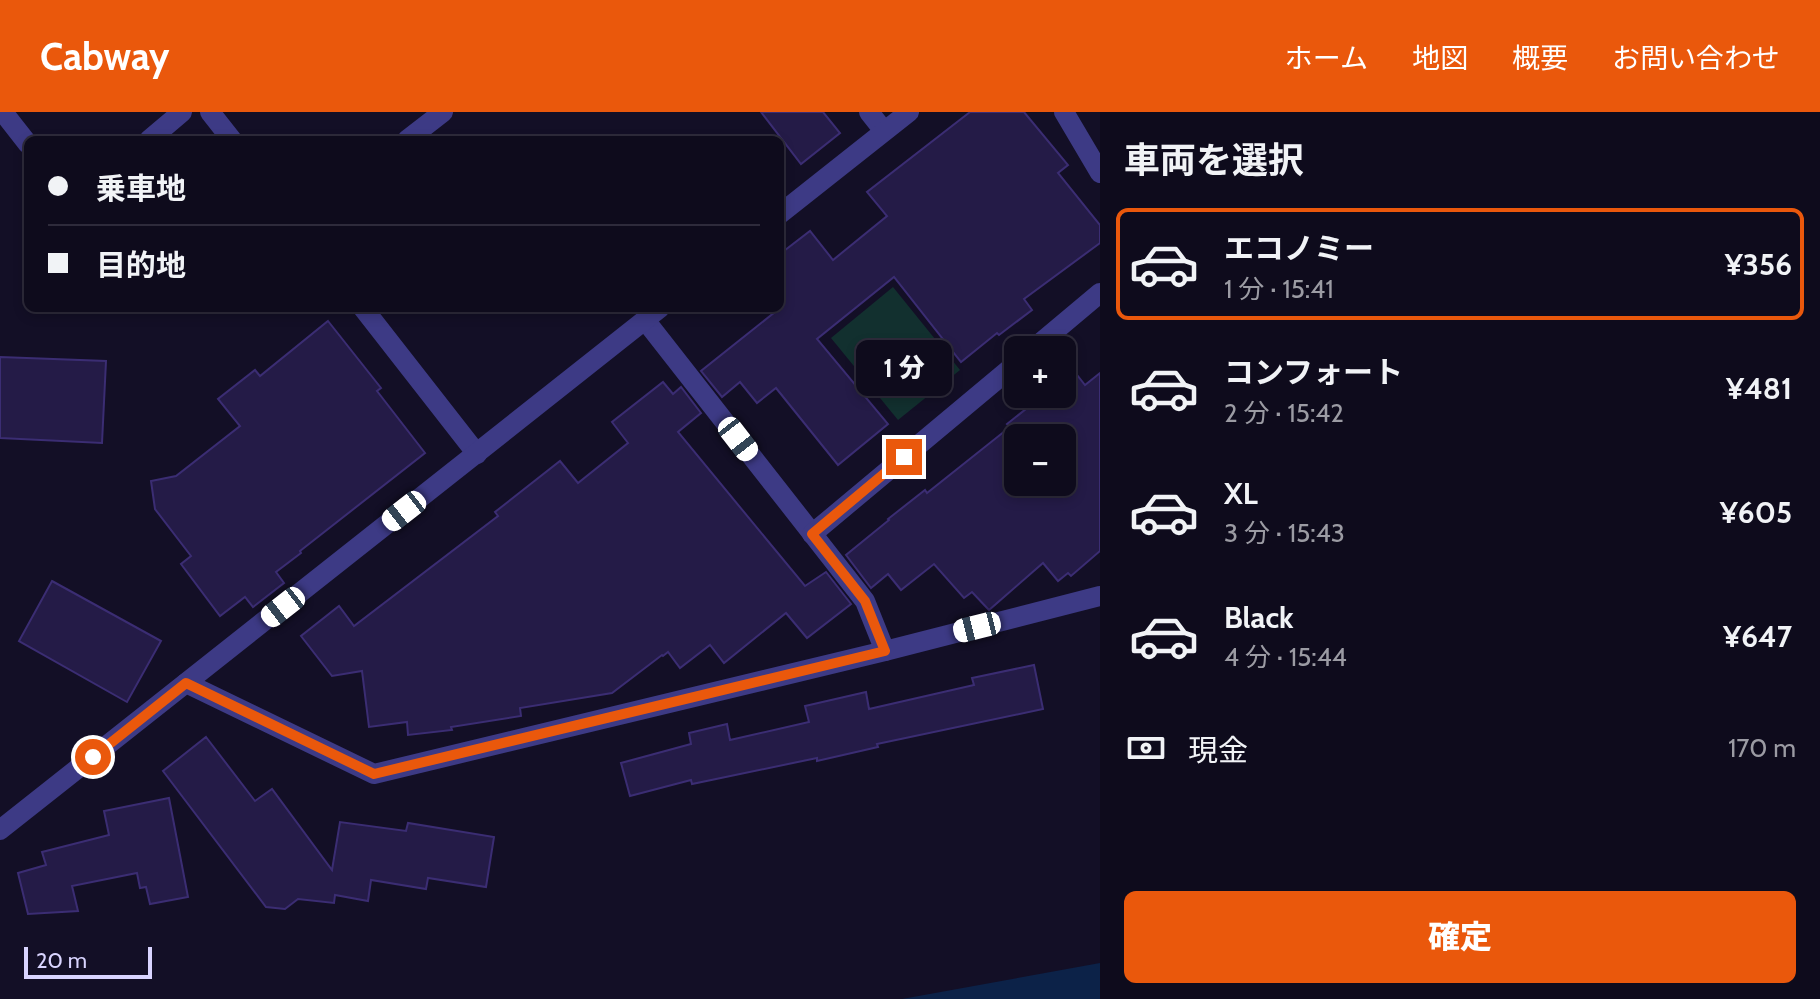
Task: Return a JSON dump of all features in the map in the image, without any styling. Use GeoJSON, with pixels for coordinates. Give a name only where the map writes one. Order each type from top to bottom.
{"type":"FeatureCollection","features":[{"type":"Feature","properties":{"kind":"street"},"geometry":{"type":"LineString","coordinates":[[3,112],[24,139]]}},
{"type":"Feature","properties":{"kind":"street"},"geometry":{"type":"LineString","coordinates":[[154,136],[182,112]]}},
{"type":"Feature","properties":{"kind":"street"},"geometry":{"type":"LineString","coordinates":[[210,112],[229,136]]}},
{"type":"Feature","properties":{"kind":"street"},"geometry":{"type":"LineString","coordinates":[[412,136],[443,112]]}},
{"type":"Feature","properties":{"kind":"street"},"geometry":{"type":"LineString","coordinates":[[869,112],[884,131]]}},
{"type":"Feature","properties":{"kind":"street"},"geometry":{"type":"LineString","coordinates":[[784,211],[909,112]]}},
{"type":"Feature","properties":{"kind":"street"},"geometry":{"type":"LineString","coordinates":[[1064,112],[1100,173]]}},
{"type":"Feature","properties":{"kind":"street"},"geometry":{"type":"LineString","coordinates":[[1049,336],[1100,293]]}},
{"type":"Feature","properties":{"kind":"street"},"geometry":{"type":"LineString","coordinates":[[366,312],[477,454]]}},
{"type":"Feature","properties":{"kind":"street"},"geometry":{"type":"LineString","coordinates":[[0,830],[653,314],[812,534],[865,601],[885,651]]}},
{"type":"Feature","properties":{"kind":"street"},"geometry":{"type":"LineString","coordinates":[[812,534],[1004,374]]}},
{"type":"Feature","properties":{"kind":"street"},"geometry":{"type":"LineString","coordinates":[[186,683],[374,774],[1100,596]]}},
{"type":"Feature","properties":{"kind":"green space"},"geometry":{"type":"Polygon","coordinates":[[[893,287],[960,370],[898,420],[831,338],[893,287]]]}},
{"type":"Feature","properties":{"kind":"water"},"geometry":{"type":"Polygon","coordinates":[[[1100,963],[1100,999],[902,999],[1100,963]]]}},
{"type":"Feature","properties":{"kind":"building"},"geometry":{"type":"Polygon","coordinates":[[[761,112],[823,112],[840,133],[801,164],[784,142],[784,136],[779,136],[761,112]]]}},
{"type":"Feature","properties":{"kind":"building"},"geometry":{"type":"Polygon","coordinates":[[[970,112],[1024,112],[1068,165],[1058,173],[1100,225],[1100,243],[1024,299],[1032,310],[961,362],[894,277],[817,339],[888,424],[838,465],[776,388],[757,403],[740,382],[722,397],[701,371],[775,312],[784,312],[784,251],[810,231],[833,260],[887,216],[867,192],[970,112]]]}},
{"type":"Feature","properties":{"kind":"building"},"geometry":{"type":"Polygon","coordinates":[[[328,321],[381,388],[377,391],[425,453],[276,572],[284,583],[253,607],[245,597],[220,616],[181,564],[191,556],[155,509],[151,481],[176,476],[240,426],[218,399],[255,370],[260,376],[328,321]]]}},
{"type":"Feature","properties":{"kind":"building"},"geometry":{"type":"Polygon","coordinates":[[[0,357],[106,361],[102,443],[0,438],[0,357]]]}},
{"type":"Feature","properties":{"kind":"building"},"geometry":{"type":"Polygon","coordinates":[[[1100,373],[1100,551],[1071,576],[1068,573],[1058,581],[1043,563],[989,610],[972,592],[964,598],[934,564],[901,590],[888,574],[871,588],[846,555],[925,490],[927,493],[1004,432],[1004,496],[1076,496],[1076,424],[1007,424],[1027,408],[1076,408],[1076,374],[1085,385],[1100,373]]]}},
{"type":"Feature","properties":{"kind":"building"},"geometry":{"type":"Polygon","coordinates":[[[663,382],[673,394],[681,387],[701,413],[678,432],[805,586],[826,572],[851,604],[807,638],[786,613],[724,663],[710,645],[680,668],[668,652],[612,693],[520,708],[521,716],[451,727],[452,730],[408,735],[407,722],[369,727],[362,671],[332,676],[301,636],[339,606],[354,626],[498,516],[495,512],[560,461],[578,483],[628,443],[612,422],[663,382]]]}},
{"type":"Feature","properties":{"kind":"building"},"geometry":{"type":"Polygon","coordinates":[[[52,581],[161,641],[127,702],[19,641],[52,581]]]}},
{"type":"Feature","properties":{"kind":"building"},"geometry":{"type":"Polygon","coordinates":[[[1034,665],[1043,709],[877,744],[878,747],[817,761],[817,758],[692,784],[691,780],[630,796],[621,763],[691,744],[689,733],[727,724],[730,740],[809,722],[805,706],[866,692],[869,709],[974,685],[972,678],[1034,665]]]}},
{"type":"Feature","properties":{"kind":"building"},"geometry":{"type":"Polygon","coordinates":[[[206,737],[255,801],[272,789],[332,870],[340,822],[406,831],[408,823],[494,837],[486,887],[428,878],[426,889],[371,880],[368,901],[335,895],[334,903],[298,899],[285,909],[266,907],[163,771],[206,737]]]}},
{"type":"Feature","properties":{"kind":"building"},"geometry":{"type":"Polygon","coordinates":[[[169,798],[188,897],[150,904],[146,887],[140,888],[137,873],[72,886],[78,911],[28,914],[18,873],[46,865],[42,852],[109,835],[104,811],[169,798]]]}},
{"type":"Feature","properties":{"kind":"route"},"geometry":{"type":"LineString","coordinates":[[93,757],[186,683],[374,774],[885,651],[865,601],[812,534],[904,457]]}}]}
